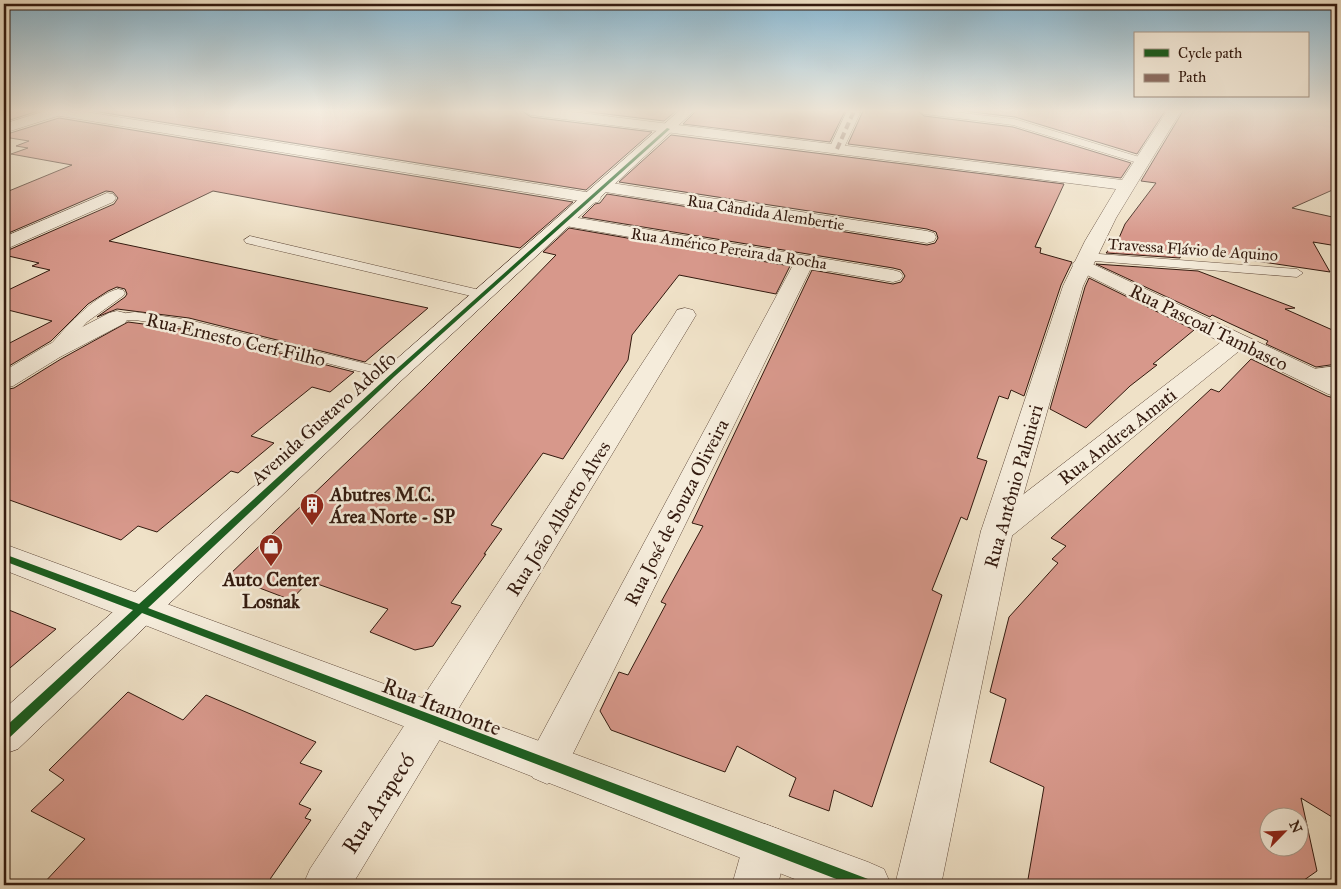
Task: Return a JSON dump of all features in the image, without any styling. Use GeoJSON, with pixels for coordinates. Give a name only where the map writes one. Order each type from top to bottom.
{"type":"FeatureCollection","features":[{"type":"Feature","properties":{"kind":"street","name":"Rua Cândida Alembertie"},"geometry":{"type":"LineString","coordinates":[[334,152],[598,192],[927,237]]}},
{"type":"Feature","properties":{"kind":"street","name":"Avenida Gustavo Adolfo"},"geometry":{"type":"LineString","coordinates":[[4,735],[138,609],[393,376],[642,152]]}},
{"type":"Feature","properties":{"kind":"street"},"geometry":{"type":"LineString","coordinates":[[858,152],[1126,185]]}},
{"type":"Feature","properties":{"kind":"street","name":"Rua Antônio Palmieri"},"geometry":{"type":"LineString","coordinates":[[918,885],[997,532],[1073,286],[1084,261],[1126,185],[1147,152]]}},
{"type":"Feature","properties":{"kind":"street"},"geometry":{"type":"LineString","coordinates":[[4,244],[107,198]]}},
{"type":"Feature","properties":{"kind":"street","name":"Rua Américo Pereira da Rocha"},"geometry":{"type":"LineString","coordinates":[[566,222],[893,276]]}},
{"type":"Feature","properties":{"kind":"street","name":"Rua José de Souza Oliveira"},"geometry":{"type":"LineString","coordinates":[[547,764],[805,261]]}},
{"type":"Feature","properties":{"kind":"street","name":"Rua Pascoal Tambasco"},"geometry":{"type":"LineString","coordinates":[[1084,261],[1237,341],[1337,389]]}},
{"type":"Feature","properties":{"kind":"street","name":"Rua João Alberto Alves"},"geometry":{"type":"LineString","coordinates":[[431,721],[685,315]]}},
{"type":"Feature","properties":{"kind":"street","name":"Rua Ernesto Cerf Filho"},"geometry":{"type":"LineString","coordinates":[[4,380],[116,318]]}},
{"type":"Feature","properties":{"kind":"street","name":"Rua Andrea Amati"},"geometry":{"type":"LineString","coordinates":[[997,532],[1237,341]]}},
{"type":"Feature","properties":{"kind":"street","name":"Rua Itamonte"},"geometry":{"type":"LineString","coordinates":[[4,558],[547,764],[760,865],[868,885]]}},
{"type":"Feature","properties":{"kind":"street","name":"Rua Arapecó"},"geometry":{"type":"LineString","coordinates":[[326,885],[431,721]]}},
{"type":"Feature","properties":{"kind":"lane"},"geometry":{"type":"LineString","coordinates":[[1114,152],[1142,161]]}},
{"type":"Feature","properties":{"kind":"lane"},"geometry":{"type":"LineString","coordinates":[[250,240],[484,295]]}},
{"type":"Feature","properties":{"kind":"lane","name":"Travessa Flávio de Aquino"},"geometry":{"type":"LineString","coordinates":[[1084,261],[1298,273]]}},
{"type":"Feature","properties":{"kind":"lane"},"geometry":{"type":"LineString","coordinates":[[52,352],[73,326],[118,293]]}},
{"type":"Feature","properties":{"kind":"lane","name":"Rua Ernesto Cerf Filho"},"geometry":{"type":"LineString","coordinates":[[116,318],[135,316],[189,324],[393,376]]}},
{"type":"Feature","properties":{"kind":"lane"},"geometry":{"type":"LineString","coordinates":[[1304,374],[1337,371]]}},
{"type":"Feature","properties":{"kind":"building"},"geometry":{"type":"Polygon","coordinates":[[[270,152],[573,202],[520,248],[213,191],[109,241],[428,308],[365,362],[189,318],[117,309],[97,317],[127,294],[125,289],[117,287],[88,304],[51,341],[4,369],[4,346],[52,321],[4,309],[4,292],[50,270],[32,266],[39,263],[4,255],[4,252],[114,204],[118,198],[113,192],[106,191],[4,235],[4,193],[72,165],[11,154],[270,152]]]}},
{"type":"Feature","properties":{"kind":"building"},"geometry":{"type":"Polygon","coordinates":[[[352,152],[629,152],[586,190],[352,152]]]}},
{"type":"Feature","properties":{"kind":"building"},"geometry":{"type":"Polygon","coordinates":[[[652,152],[811,152],[1064,184],[1035,247],[1041,248],[1040,253],[1072,262],[1061,285],[1024,396],[1011,390],[1008,399],[999,396],[977,458],[987,461],[967,520],[961,517],[932,590],[942,595],[872,807],[834,790],[829,811],[789,796],[796,778],[737,746],[725,772],[611,730],[600,711],[619,672],[628,675],[666,604],[661,602],[703,526],[692,523],[812,270],[893,284],[901,282],[905,276],[901,270],[893,268],[582,217],[595,204],[600,203],[607,194],[927,245],[935,243],[938,238],[936,232],[927,229],[619,182],[652,152]]]}},
{"type":"Feature","properties":{"kind":"building"},"geometry":{"type":"Polygon","coordinates":[[[916,152],[1097,152],[1131,163],[1121,178],[916,152]]]}},
{"type":"Feature","properties":{"kind":"building"},"geometry":{"type":"Polygon","coordinates":[[[1158,152],[1337,152],[1337,188],[1292,208],[1337,218],[1337,246],[1313,242],[1330,272],[1182,250],[1180,258],[1106,253],[1119,238],[1125,224],[1156,183],[1141,181],[1158,152]]]}},
{"type":"Feature","properties":{"kind":"building"},"geometry":{"type":"Polygon","coordinates":[[[569,228],[790,266],[776,294],[679,275],[632,335],[628,360],[563,459],[543,453],[491,525],[502,529],[451,603],[461,606],[433,646],[415,650],[370,632],[388,609],[309,581],[291,600],[228,576],[424,388],[516,296],[556,255],[543,252],[569,228]]]}},
{"type":"Feature","properties":{"kind":"building"},"geometry":{"type":"Polygon","coordinates":[[[1096,264],[1198,271],[1295,308],[1285,309],[1337,332],[1337,364],[1316,367],[1266,344],[1268,341],[1212,315],[1210,317],[1096,264]]]}},
{"type":"Feature","properties":{"kind":"building"},"geometry":{"type":"Polygon","coordinates":[[[1089,278],[1194,330],[1153,364],[1157,365],[1130,386],[1086,428],[1050,409],[1089,278]]]}},
{"type":"Feature","properties":{"kind":"building"},"geometry":{"type":"Polygon","coordinates":[[[128,322],[189,330],[354,372],[330,392],[312,387],[251,436],[274,443],[238,473],[231,471],[157,532],[138,526],[121,540],[4,498],[4,390],[14,388],[61,359],[128,322]]]}},
{"type":"Feature","properties":{"kind":"building"},"geometry":{"type":"Polygon","coordinates":[[[1251,359],[1337,399],[1337,820],[1301,798],[1303,806],[1258,806],[1258,856],[1308,856],[1308,830],[1317,871],[1297,885],[1027,885],[1044,787],[990,762],[1006,699],[990,692],[1009,617],[1058,563],[1052,559],[1066,546],[1051,538],[1211,389],[1219,392],[1251,359]]]}},
{"type":"Feature","properties":{"kind":"building"},"geometry":{"type":"Polygon","coordinates":[[[4,608],[56,629],[4,673],[4,608]]]}},
{"type":"Feature","properties":{"kind":"building"},"geometry":{"type":"Polygon","coordinates":[[[128,692],[183,720],[206,695],[316,742],[300,763],[322,771],[299,804],[311,809],[305,818],[311,820],[266,885],[42,885],[85,839],[31,811],[64,780],[49,770],[128,692]]]}},
{"type":"Feature","properties":{"kind":"cycle path"},"geometry":{"type":"LineString","coordinates":[[4,735],[393,375],[642,152]]}},
{"type":"Feature","properties":{"kind":"cycle path"},"geometry":{"type":"LineString","coordinates":[[4,557],[868,885]]}},
{"type":"Feature","properties":{"kind":"place","name":"Abutres M.C. Área Norte - SP"},"geometry":{"type":"Point","coordinates":[312,526]}},
{"type":"Feature","properties":{"kind":"place","name":"Auto Center Losnak"},"geometry":{"type":"Point","coordinates":[271,567]}}]}
